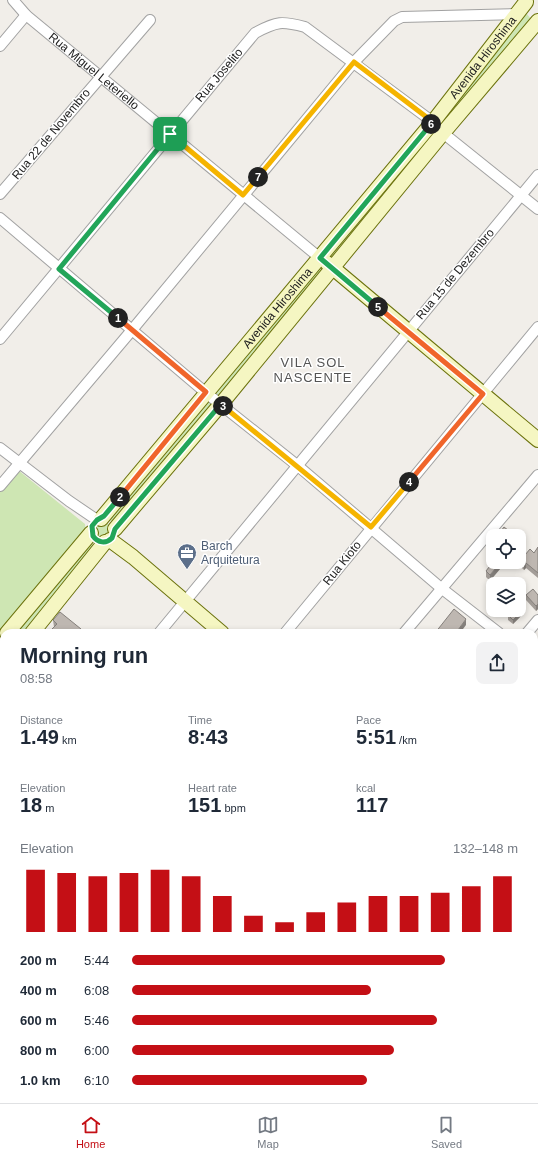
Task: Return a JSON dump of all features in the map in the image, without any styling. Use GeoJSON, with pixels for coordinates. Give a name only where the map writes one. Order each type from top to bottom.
{"type":"FeatureCollection","features":[{"type":"Feature","properties":{"kind":"main road","name":"Avenida Hiroshima"},"geometry":{"type":"LineString","coordinates":[[10,629],[95,524],[433,122],[518,14],[526,1]]}},
{"type":"Feature","properties":{"kind":"main road"},"geometry":{"type":"LineString","coordinates":[[526,1],[529,9],[538,20]]}},
{"type":"Feature","properties":{"kind":"main road","name":"Avenida Hiroshima"},"geometry":{"type":"LineString","coordinates":[[35,629],[538,20]]}},
{"type":"Feature","properties":{"kind":"main road","name":"Rua Miguel Leteriello"},"geometry":{"type":"LineString","coordinates":[[320,258],[538,440]]}},
{"type":"Feature","properties":{"kind":"main road"},"geometry":{"type":"LineString","coordinates":[[111,536],[98,541],[95,524],[108,520],[111,536],[184,603],[217,629]]}},
{"type":"Feature","properties":{"kind":"street","name":"Rua Miguel Leteriello"},"geometry":{"type":"LineString","coordinates":[[13,0],[170,134],[320,258]]}},
{"type":"Feature","properties":{"kind":"street"},"geometry":{"type":"LineString","coordinates":[[0,46],[21,8]]}},
{"type":"Feature","properties":{"kind":"street"},"geometry":{"type":"LineString","coordinates":[[0,486],[132,330],[354,62],[394,21],[402,17],[518,14]]}},
{"type":"Feature","properties":{"kind":"street","name":"Rua 22 de Novembro"},"geometry":{"type":"LineString","coordinates":[[0,194],[150,20]]}},
{"type":"Feature","properties":{"kind":"street","name":"Rua Joselito"},"geometry":{"type":"LineString","coordinates":[[0,339],[255,33],[270,25],[286,22],[305,27],[354,62]]}},
{"type":"Feature","properties":{"kind":"street"},"geometry":{"type":"LineString","coordinates":[[354,62],[433,122]]}},
{"type":"Feature","properties":{"kind":"street"},"geometry":{"type":"LineString","coordinates":[[444,133],[538,209]]}},
{"type":"Feature","properties":{"kind":"street","name":"Rua 15 de Dezembro"},"geometry":{"type":"LineString","coordinates":[[162,629],[538,175]]}},
{"type":"Feature","properties":{"kind":"street"},"geometry":{"type":"LineString","coordinates":[[0,218],[206,392],[371,527],[441,588],[494,629]]}},
{"type":"Feature","properties":{"kind":"street","name":"Rua Kioto"},"geometry":{"type":"LineString","coordinates":[[288,629],[371,527],[538,327]]}},
{"type":"Feature","properties":{"kind":"street"},"geometry":{"type":"LineString","coordinates":[[0,448],[95,524]]}},
{"type":"Feature","properties":{"kind":"street"},"geometry":{"type":"LineString","coordinates":[[407,629],[538,475]]}},
{"type":"Feature","properties":{"kind":"street"},"geometry":{"type":"LineString","coordinates":[[530,629],[538,620]]}},
{"type":"Feature","properties":{"kind":"green space"},"geometry":{"type":"Polygon","coordinates":[[[527,14],[531,19],[335,259],[327,254],[524,15],[527,14]]]}},
{"type":"Feature","properties":{"kind":"green space"},"geometry":{"type":"Polygon","coordinates":[[[319,263],[326,269],[216,402],[181,439],[171,456],[115,524],[105,517],[319,263]]]}},
{"type":"Feature","properties":{"kind":"green space"},"geometry":{"type":"Polygon","coordinates":[[[18,470],[85,524],[86,531],[1,629],[0,629],[0,492],[18,470]]]}},
{"type":"Feature","properties":{"kind":"green space"},"geometry":{"type":"Polygon","coordinates":[[[103,522],[109,524],[111,530],[109,536],[103,538],[97,536],[95,530],[97,524],[103,522]]]}},
{"type":"Feature","properties":{"kind":"green space"},"geometry":{"type":"Polygon","coordinates":[[[88,540],[96,547],[25,629],[15,629],[88,540]]]}},
{"type":"Feature","properties":{"kind":"building"},"geometry":{"type":"Polygon","coordinates":[[[538,547],[538,573],[526,563],[526,554],[530,549],[534,553],[538,547]]]}},
{"type":"Feature","properties":{"kind":"building"},"geometry":{"type":"Polygon","coordinates":[[[488,569],[495,569],[490,575],[486,571],[488,569]]]}},
{"type":"Feature","properties":{"kind":"building"},"geometry":{"type":"Polygon","coordinates":[[[533,589],[538,595],[538,604],[536,606],[526,595],[533,589]]]}},
{"type":"Feature","properties":{"kind":"building"},"geometry":{"type":"Polygon","coordinates":[[[454,609],[466,619],[459,629],[438,629],[454,609]]]}},
{"type":"Feature","properties":{"kind":"building"},"geometry":{"type":"Polygon","coordinates":[[[60,612],[81,629],[52,629],[57,624],[53,620],[60,612]]]}},
{"type":"Feature","properties":{"kind":"place","name":"Barch Arquitetura"},"geometry":{"type":"Point","coordinates":[187,570]}},
{"type":"Feature","properties":{"kind":"district","name":"VILA SOL NASCENTE"},"geometry":{"type":"Point","coordinates":[313,370]}},
{"type":"Feature","properties":{"kind":"route"},"geometry":{"type":"LineString","coordinates":[[354,62],[433,122],[320,258],[483,394],[371,527],[221,404],[115,529],[110,540],[105,542],[98,541],[91,533],[94,523],[104,516],[206,392],[59,269],[170,134],[243,195],[354,62]]}}]}
